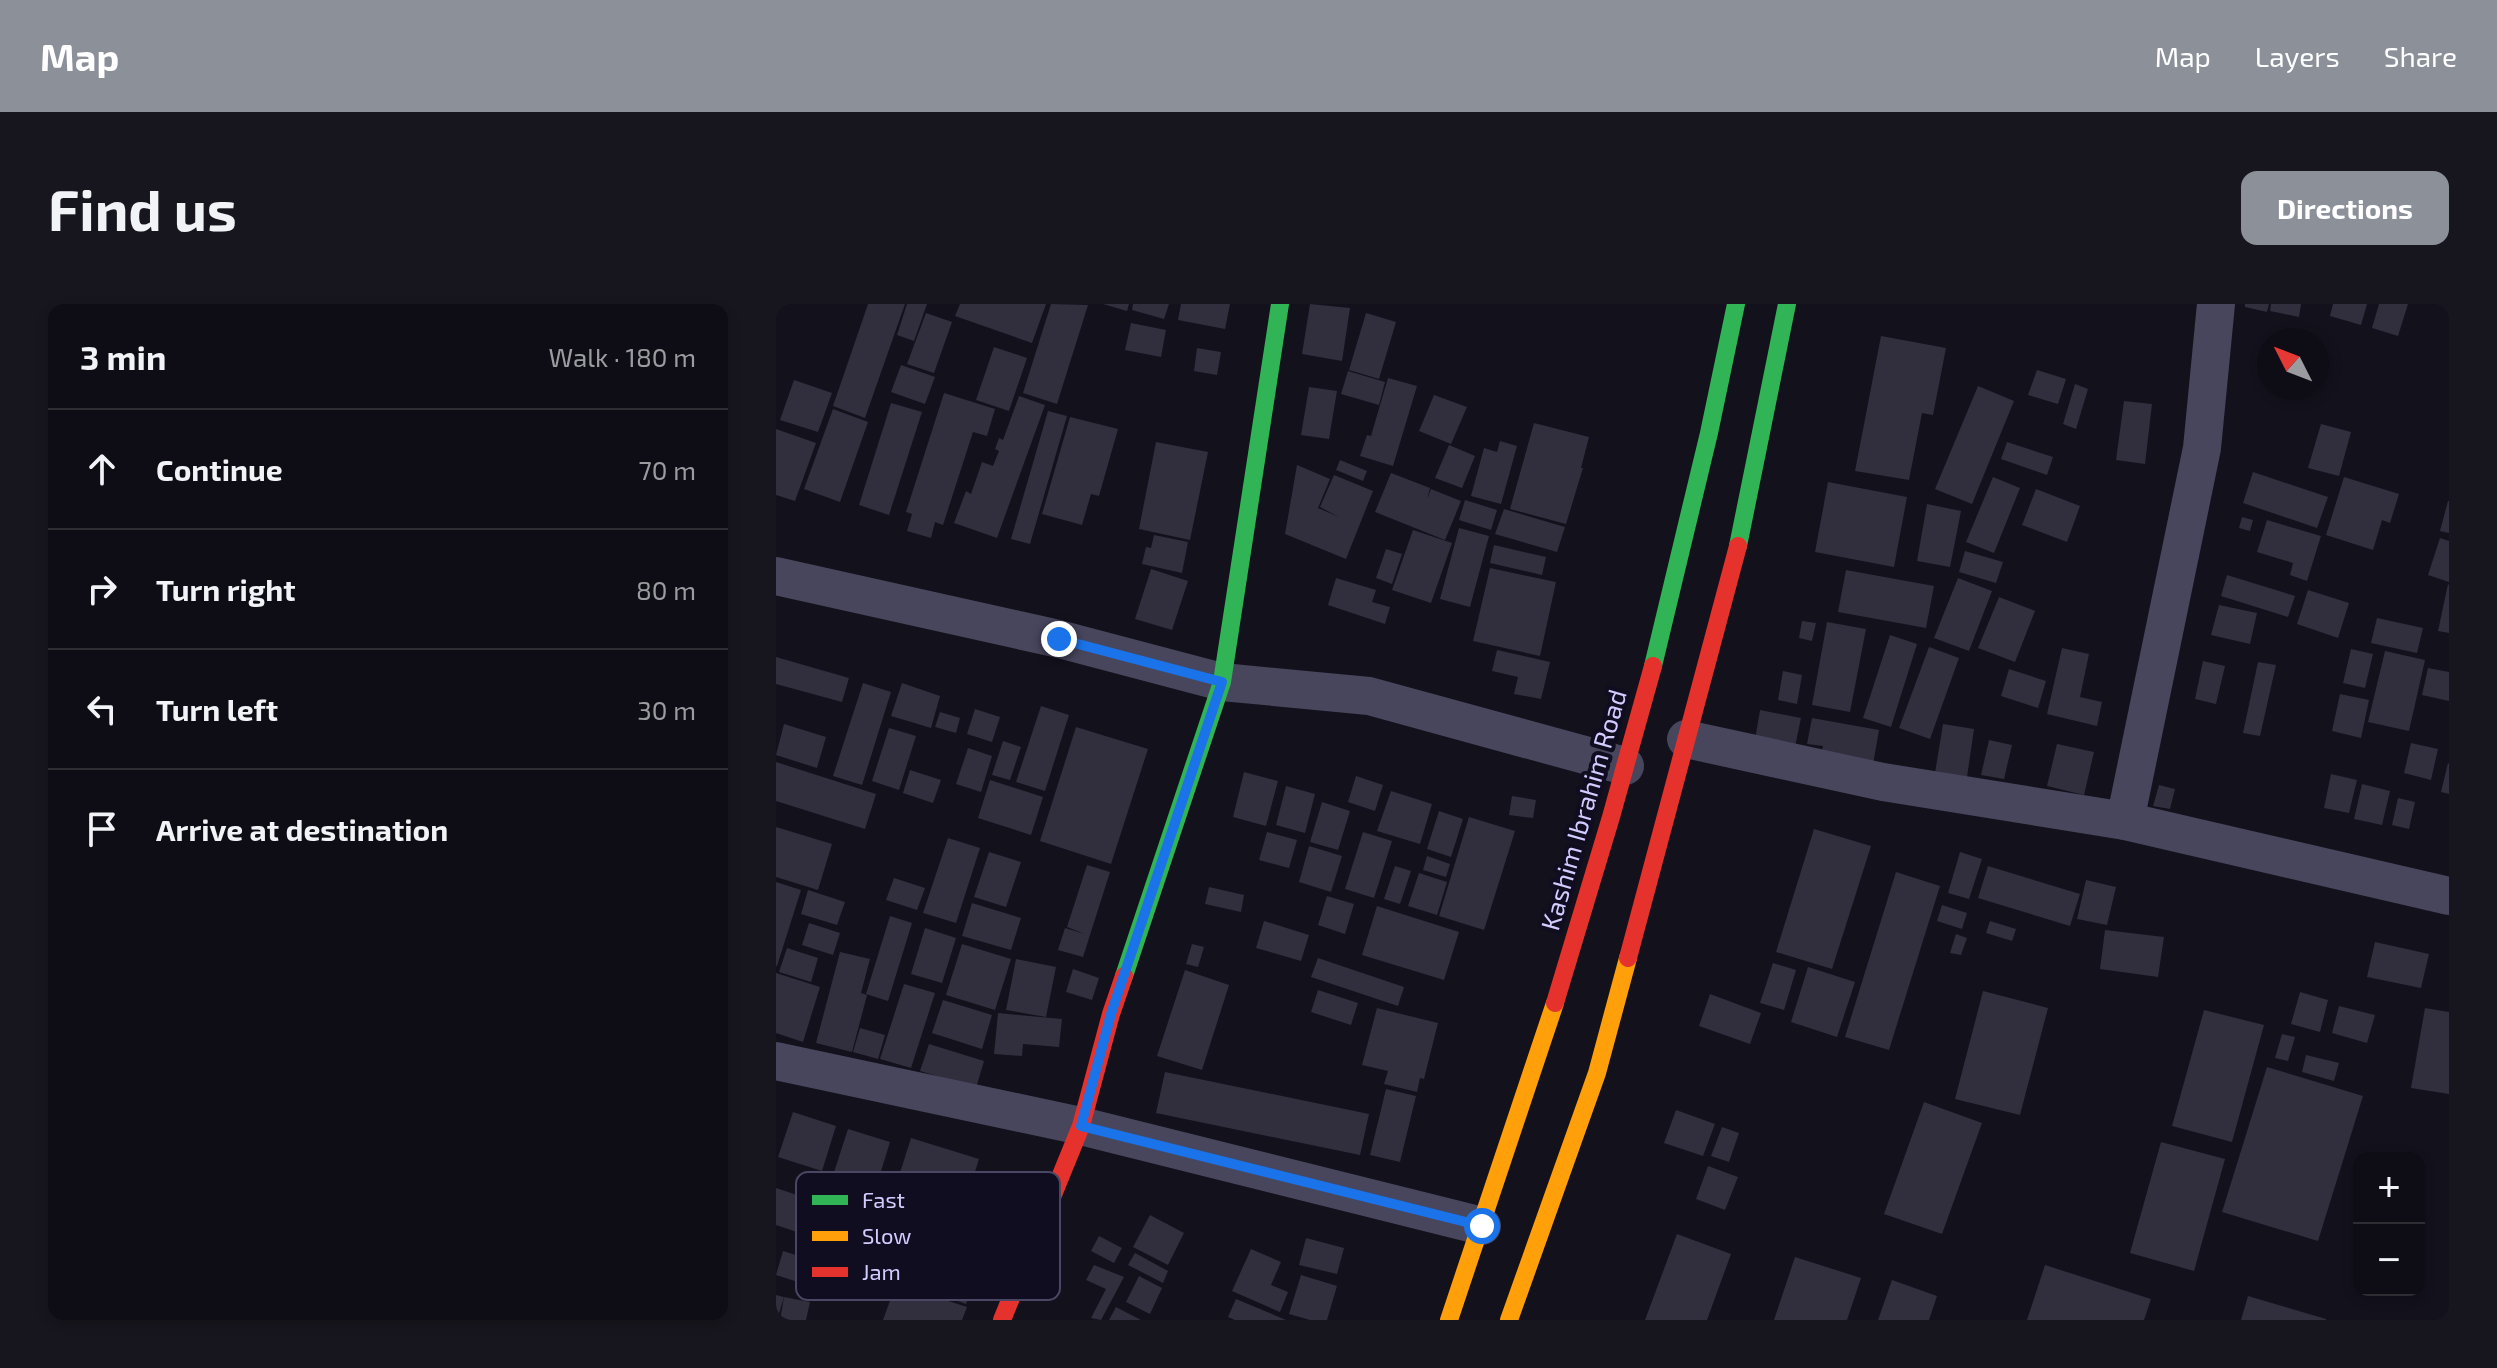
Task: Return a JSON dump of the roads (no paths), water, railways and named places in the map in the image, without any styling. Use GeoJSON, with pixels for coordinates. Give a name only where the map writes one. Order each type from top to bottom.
{"type":"FeatureCollection","features":[{"type":"Feature","properties":{"kind":"main road"},"geometry":{"type":"LineString","coordinates":[[1060,1178],[1081,1126],[1111,1014],[1222,682],[1280,304]]}},
{"type":"Feature","properties":{"kind":"main road","name":"Kashim Ibrahim Road"},"geometry":{"type":"LineString","coordinates":[[1449,1320],[1553,1011],[1611,819],[1712,428],[1736,304]]}},
{"type":"Feature","properties":{"kind":"main road"},"geometry":{"type":"LineString","coordinates":[[1509,1320],[1597,1073],[1737,549],[1787,304]]}},
{"type":"Feature","properties":{"kind":"main road"},"geometry":{"type":"LineString","coordinates":[[1002,1320],[1010,1300]]}},
{"type":"Feature","properties":{"kind":"street"},"geometry":{"type":"LineString","coordinates":[[2125,821],[2202,448],[2216,304]]}},
{"type":"Feature","properties":{"kind":"street"},"geometry":{"type":"LineString","coordinates":[[776,576],[1059,639],[1222,682],[1369,696],[1625,766]]}},
{"type":"Feature","properties":{"kind":"street"},"geometry":{"type":"LineString","coordinates":[[1686,739],[1883,782],[2125,821],[2449,896]]}},
{"type":"Feature","properties":{"kind":"street"},"geometry":{"type":"LineString","coordinates":[[776,1061],[1081,1126],[1482,1226]]}}]}
